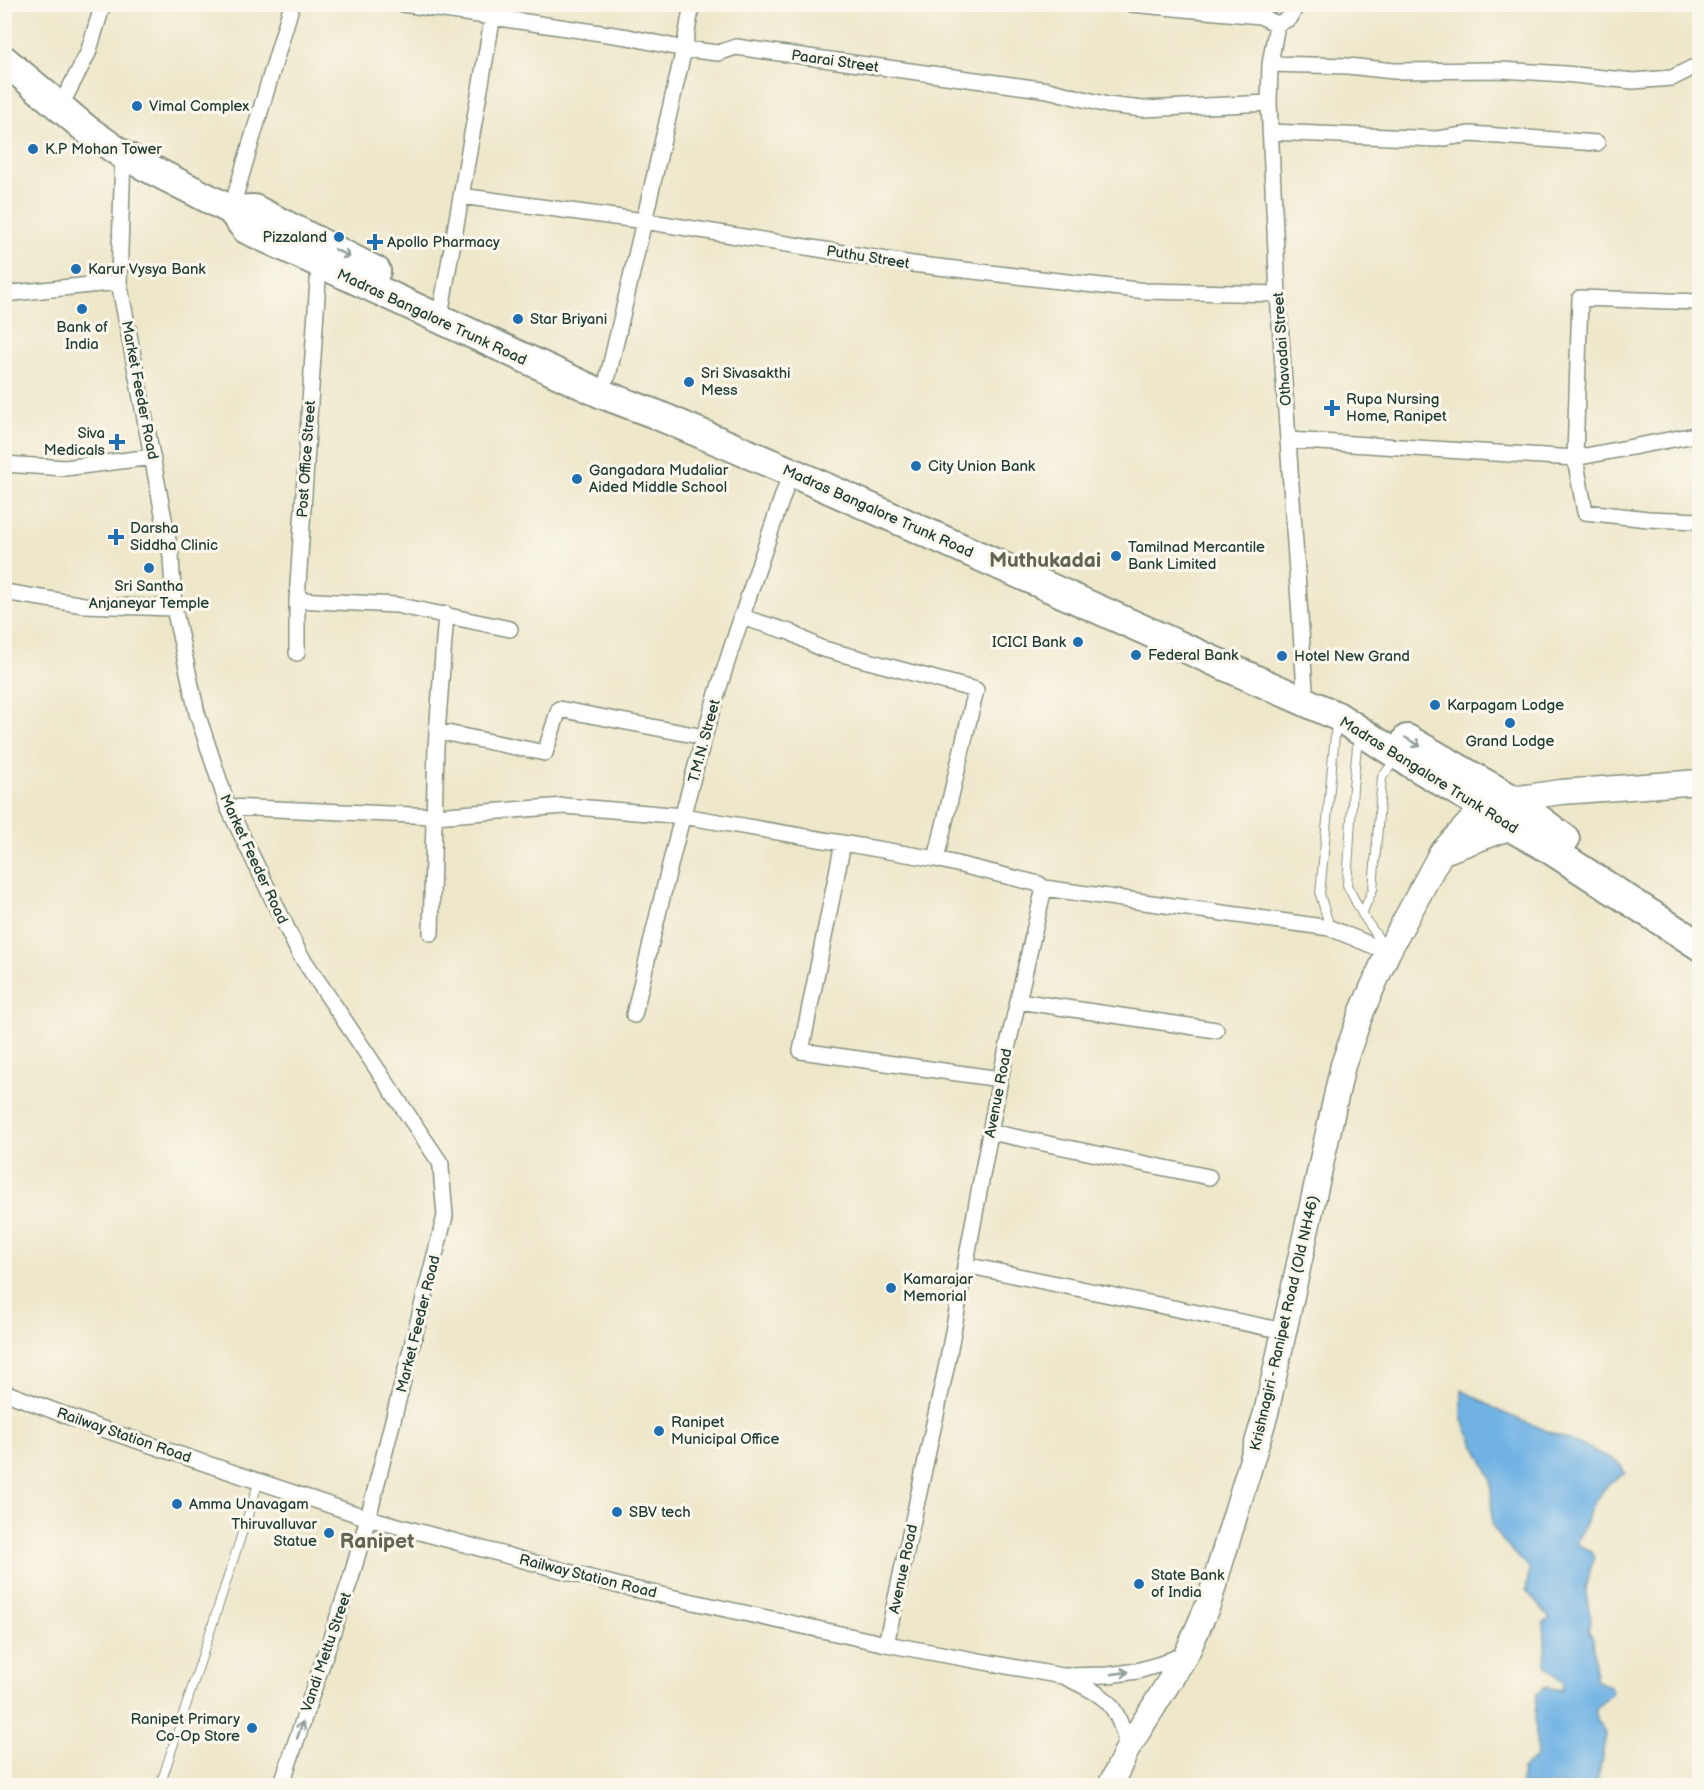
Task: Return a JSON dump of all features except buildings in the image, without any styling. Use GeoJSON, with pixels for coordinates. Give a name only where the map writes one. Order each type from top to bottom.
{"type":"FeatureCollection","features":[{"type":"Feature","properties":{"kind":"highway","name":"Madras Bangalore Trunk Road"},"geometry":{"type":"LineString","coordinates":[[4,60],[86,129],[123,155],[231,210],[246,229],[319,265],[608,376],[649,403],[1306,694],[1399,756],[1484,807],[1517,813],[1548,848],[1700,946]]}},
{"type":"Feature","properties":{"kind":"highway","name":"Madras Bangalore Trunk Road"},"geometry":{"type":"LineString","coordinates":[[231,210],[254,209],[439,312],[602,394],[649,403]]}},
{"type":"Feature","properties":{"kind":"highway"},"geometry":{"type":"LineString","coordinates":[[1306,694],[1364,714],[1700,928]]}},
{"type":"Feature","properties":{"kind":"main road"},"geometry":{"type":"LineString","coordinates":[[1441,853],[1561,792],[1700,782]]}},
{"type":"Feature","properties":{"kind":"main road"},"geometry":{"type":"LineString","coordinates":[[1517,813],[1630,800],[1700,798]]}},
{"type":"Feature","properties":{"kind":"main road","name":"Krishnagiri - Ranipet Road (Old NH46)"},"geometry":{"type":"LineString","coordinates":[[1110,1785],[1128,1748],[1186,1653],[1212,1594],[1266,1413],[1343,1065],[1362,1011],[1388,952],[1441,853],[1484,807]]}},
{"type":"Feature","properties":{"kind":"street"},"geometry":{"type":"LineString","coordinates":[[60,107],[88,53],[103,4]]}},
{"type":"Feature","properties":{"kind":"street"},"geometry":{"type":"LineString","coordinates":[[231,210],[292,4]]}},
{"type":"Feature","properties":{"kind":"street","name":"Paarai Street"},"geometry":{"type":"LineString","coordinates":[[403,4],[493,10],[684,49],[718,53],[735,47],[1048,90],[1107,105],[1143,109],[1269,103]]}},
{"type":"Feature","properties":{"kind":"street"},"geometry":{"type":"LineString","coordinates":[[608,376],[684,49],[692,4]]}},
{"type":"Feature","properties":{"kind":"street"},"geometry":{"type":"LineString","coordinates":[[1131,4],[1260,16],[1277,24],[1290,18],[1297,4]]}},
{"type":"Feature","properties":{"kind":"street"},"geometry":{"type":"LineString","coordinates":[[439,312],[493,10]]}},
{"type":"Feature","properties":{"kind":"street","name":"Othavadai Street"},"geometry":{"type":"LineString","coordinates":[[1277,24],[1270,64],[1270,132],[1278,294],[1306,694]]}},
{"type":"Feature","properties":{"kind":"street"},"geometry":{"type":"LineString","coordinates":[[1270,64],[1348,66],[1394,72],[1501,69],[1633,81],[1672,78],[1692,68]]}},
{"type":"Feature","properties":{"kind":"street"},"geometry":{"type":"LineString","coordinates":[[1270,132],[1437,139],[1470,134],[1597,143]]}},
{"type":"Feature","properties":{"kind":"street","name":"Market Feeder Road"},"geometry":{"type":"LineString","coordinates":[[123,155],[119,282],[171,556],[174,608],[197,713],[228,807],[299,953],[441,1164],[445,1216],[368,1518]]}},
{"type":"Feature","properties":{"kind":"street","name":"Puthu Street"},"geometry":{"type":"LineString","coordinates":[[461,196],[644,221],[912,264],[1134,290],[1278,294]]}},
{"type":"Feature","properties":{"kind":"street","name":"Post Office Street"},"geometry":{"type":"LineString","coordinates":[[297,653],[297,600],[319,265]]}},
{"type":"Feature","properties":{"kind":"street"},"geometry":{"type":"LineString","coordinates":[[4,294],[119,282]]}},
{"type":"Feature","properties":{"kind":"street"},"geometry":{"type":"LineString","coordinates":[[1700,302],[1580,298],[1575,458],[1585,512],[1648,519],[1700,521]]}},
{"type":"Feature","properties":{"kind":"street"},"geometry":{"type":"LineString","coordinates":[[1288,440],[1575,458],[1700,434]]}},
{"type":"Feature","properties":{"kind":"street"},"geometry":{"type":"LineString","coordinates":[[4,464],[66,468],[152,457]]}},
{"type":"Feature","properties":{"kind":"street","name":"T.M.N. Street"},"geometry":{"type":"LineString","coordinates":[[634,1015],[704,737],[741,617],[797,467]]}},
{"type":"Feature","properties":{"kind":"street"},"geometry":{"type":"LineString","coordinates":[[4,592],[84,605],[174,608]]}},
{"type":"Feature","properties":{"kind":"street"},"geometry":{"type":"LineString","coordinates":[[297,600],[396,604],[510,629]]}},
{"type":"Feature","properties":{"kind":"street"},"geometry":{"type":"LineString","coordinates":[[431,933],[437,731],[446,614]]}},
{"type":"Feature","properties":{"kind":"street"},"geometry":{"type":"LineString","coordinates":[[741,617],[790,632],[820,648],[976,690],[936,859]]}},
{"type":"Feature","properties":{"kind":"street"},"geometry":{"type":"LineString","coordinates":[[437,731],[545,753],[559,709],[704,737]]}},
{"type":"Feature","properties":{"kind":"street"},"geometry":{"type":"LineString","coordinates":[[228,807],[434,816],[565,806],[683,816],[936,859],[1040,884],[1044,888],[1330,928],[1388,952]]}},
{"type":"Feature","properties":{"kind":"street"},"geometry":{"type":"LineString","coordinates":[[843,843],[801,1051],[1000,1079]]}},
{"type":"Feature","properties":{"kind":"street","name":"Avenue Road"},"geometry":{"type":"LineString","coordinates":[[886,1644],[947,1364],[1000,1079],[1044,888]]}},
{"type":"Feature","properties":{"kind":"street"},"geometry":{"type":"LineString","coordinates":[[1018,1001],[1216,1030]]}},
{"type":"Feature","properties":{"kind":"street"},"geometry":{"type":"LineString","coordinates":[[990,1132],[1209,1177]]}},
{"type":"Feature","properties":{"kind":"street"},"geometry":{"type":"LineString","coordinates":[[965,1265],[1284,1331]]}},
{"type":"Feature","properties":{"kind":"street","name":"Railway Station Road"},"geometry":{"type":"LineString","coordinates":[[4,1392],[94,1426],[368,1518],[620,1586],[886,1644],[1062,1676],[1109,1675],[1137,1671],[1186,1653]]}},
{"type":"Feature","properties":{"kind":"street","name":"Vandi Mettu Street"},"geometry":{"type":"LineString","coordinates":[[281,1785],[351,1578],[368,1518]]}},
{"type":"Feature","properties":{"kind":"street"},"geometry":{"type":"LineString","coordinates":[[1062,1676],[1099,1693],[1113,1707],[1128,1748]]}},
{"type":"Feature","properties":{"kind":"lane"},"geometry":{"type":"LineString","coordinates":[[1348,723],[1353,787],[1347,885],[1362,914],[1388,952]]}},
{"type":"Feature","properties":{"kind":"lane"},"geometry":{"type":"LineString","coordinates":[[1330,928],[1320,894],[1348,723]]}},
{"type":"Feature","properties":{"kind":"lane"},"geometry":{"type":"LineString","coordinates":[[1362,914],[1372,889],[1382,777],[1399,756]]}},
{"type":"Feature","properties":{"kind":"lane"},"geometry":{"type":"LineString","coordinates":[[160,1785],[259,1481]]}},
{"type":"Feature","properties":{"kind":"water"},"geometry":{"type":"Polygon","coordinates":[[[1462,1390],[1501,1412],[1591,1449],[1620,1464],[1625,1473],[1609,1483],[1594,1502],[1576,1544],[1591,1551],[1594,1557],[1585,1588],[1591,1619],[1588,1630],[1593,1639],[1596,1680],[1610,1687],[1612,1692],[1596,1709],[1596,1719],[1606,1734],[1597,1785],[1521,1785],[1522,1769],[1537,1757],[1535,1716],[1537,1694],[1546,1687],[1562,1690],[1563,1682],[1546,1666],[1544,1623],[1550,1619],[1526,1590],[1530,1569],[1505,1544],[1492,1525],[1491,1477],[1462,1420],[1462,1390]]]}},
{"type":"Feature","properties":{"kind":"place","name":"Vimal Complex"},"geometry":{"type":"Point","coordinates":[137,106]}},
{"type":"Feature","properties":{"kind":"place","name":"K.P Mohan Tower"},"geometry":{"type":"Point","coordinates":[33,149]}},
{"type":"Feature","properties":{"kind":"place","name":"Pizzaland"},"geometry":{"type":"Point","coordinates":[339,237]}},
{"type":"Feature","properties":{"kind":"place","name":"Apollo Pharmacy"},"geometry":{"type":"Point","coordinates":[375,242]}},
{"type":"Feature","properties":{"kind":"place","name":"Karur Vysya Bank"},"geometry":{"type":"Point","coordinates":[76,269]}},
{"type":"Feature","properties":{"kind":"place","name":"Bank of India"},"geometry":{"type":"Point","coordinates":[82,309]}},
{"type":"Feature","properties":{"kind":"place","name":"Star Briyani"},"geometry":{"type":"Point","coordinates":[518,319]}},
{"type":"Feature","properties":{"kind":"place","name":"Sri Sivasakthi Mess"},"geometry":{"type":"Point","coordinates":[689,382]}},
{"type":"Feature","properties":{"kind":"place","name":"Rupa Nursing Home, Ranipet"},"geometry":{"type":"Point","coordinates":[1332,408]}},
{"type":"Feature","properties":{"kind":"place","name":"Siva Medicals"},"geometry":{"type":"Point","coordinates":[117,442]}},
{"type":"Feature","properties":{"kind":"place","name":"City Union Bank"},"geometry":{"type":"Point","coordinates":[916,466]}},
{"type":"Feature","properties":{"kind":"place","name":"Gangadara Mudaliar Aided Middle School"},"geometry":{"type":"Point","coordinates":[577,479]}},
{"type":"Feature","properties":{"kind":"place","name":"Darsha Siddha Clinic"},"geometry":{"type":"Point","coordinates":[116,537]}},
{"type":"Feature","properties":{"kind":"place","name":"Tamilnad Mercantile Bank Limited"},"geometry":{"type":"Point","coordinates":[1116,556]}},
{"type":"Feature","properties":{"kind":"place","name":"Sri Santha Anjaneyar Temple"},"geometry":{"type":"Point","coordinates":[149,568]}},
{"type":"Feature","properties":{"kind":"place","name":"ICICI Bank"},"geometry":{"type":"Point","coordinates":[1078,642]}},
{"type":"Feature","properties":{"kind":"place","name":"Federal Bank"},"geometry":{"type":"Point","coordinates":[1136,655]}},
{"type":"Feature","properties":{"kind":"place","name":"Hotel New Grand"},"geometry":{"type":"Point","coordinates":[1282,656]}},
{"type":"Feature","properties":{"kind":"place","name":"Karpagam Lodge"},"geometry":{"type":"Point","coordinates":[1435,705]}},
{"type":"Feature","properties":{"kind":"place","name":"Grand Lodge"},"geometry":{"type":"Point","coordinates":[1510,723]}},
{"type":"Feature","properties":{"kind":"place","name":"Kamarajar Memorial"},"geometry":{"type":"Point","coordinates":[891,1288]}},
{"type":"Feature","properties":{"kind":"place","name":"Ranipet Municipal Office"},"geometry":{"type":"Point","coordinates":[659,1431]}},
{"type":"Feature","properties":{"kind":"place","name":"Amma Unavagam"},"geometry":{"type":"Point","coordinates":[177,1504]}},
{"type":"Feature","properties":{"kind":"place","name":"SBV tech"},"geometry":{"type":"Point","coordinates":[617,1512]}},
{"type":"Feature","properties":{"kind":"place","name":"Thiruvalluvar Statue"},"geometry":{"type":"Point","coordinates":[329,1533]}},
{"type":"Feature","properties":{"kind":"place","name":"State Bank of India"},"geometry":{"type":"Point","coordinates":[1139,1584]}},
{"type":"Feature","properties":{"kind":"place","name":"Ranipet Primary Co-Op Store"},"geometry":{"type":"Point","coordinates":[252,1728]}},
{"type":"Feature","properties":{"kind":"district","name":"Muthukadai"},"geometry":{"type":"Point","coordinates":[1045,560]}},
{"type":"Feature","properties":{"kind":"district","name":"Ranipet"},"geometry":{"type":"Point","coordinates":[377,1541]}}]}
